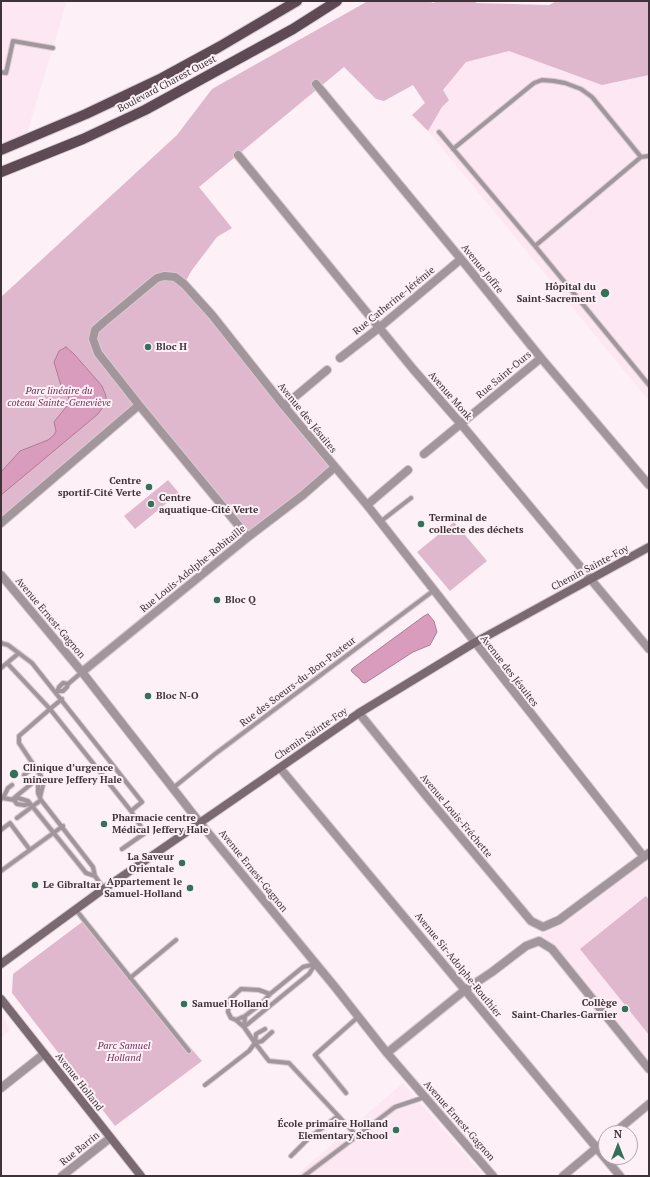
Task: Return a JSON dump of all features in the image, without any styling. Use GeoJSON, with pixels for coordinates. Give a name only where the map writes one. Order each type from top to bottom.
{"type":"FeatureCollection","features":[{"type":"Feature","properties":{"kind":"main road","name":"Boulevard Charest Ouest"},"geometry":{"type":"LineString","coordinates":[[1,150],[86,114],[139,89],[213,50],[297,1]]}},
{"type":"Feature","properties":{"kind":"main road","name":"Boulevard Charest Ouest"},"geometry":{"type":"LineString","coordinates":[[1,172],[84,139],[145,110],[293,29],[337,1]]}},
{"type":"Feature","properties":{"kind":"main road","name":"Chemin Sainte-Foy"},"geometry":{"type":"LineString","coordinates":[[1,964],[104,889],[359,714],[474,643],[649,547]]}},
{"type":"Feature","properties":{"kind":"main road","name":"Avenue Holland"},"geometry":{"type":"LineString","coordinates":[[1,1000],[141,1176]]}},
{"type":"Feature","properties":{"kind":"street","name":"Avenue Joffre"},"geometry":{"type":"LineString","coordinates":[[316,84],[541,358],[649,485]]}},
{"type":"Feature","properties":{"kind":"street","name":"Avenue Monk"},"geometry":{"type":"LineString","coordinates":[[238,155],[413,369],[462,424],[649,649]]}},
{"type":"Feature","properties":{"kind":"street","name":"Rue Catherine-Jérémie"},"geometry":{"type":"LineString","coordinates":[[340,358],[380,327],[461,259]]}},
{"type":"Feature","properties":{"kind":"street","name":"Avenue des Jésuites"},"geometry":{"type":"LineString","coordinates":[[248,537],[98,353],[93,339],[96,330],[104,322],[157,278],[164,276],[175,277],[184,284],[212,315],[284,406],[367,505],[474,643],[646,855]]}},
{"type":"Feature","properties":{"kind":"street","name":"Rue Saint-Ours"},"geometry":{"type":"LineString","coordinates":[[424,454],[541,358]]}},
{"type":"Feature","properties":{"kind":"street"},"geometry":{"type":"LineString","coordinates":[[284,406],[328,370]]}},
{"type":"Feature","properties":{"kind":"street"},"geometry":{"type":"LineString","coordinates":[[1,523],[139,405]]}},
{"type":"Feature","properties":{"kind":"street","name":"Rue Louis-Adolphe-Robitaille"},"geometry":{"type":"LineString","coordinates":[[82,672],[248,537],[303,495],[334,467]]}},
{"type":"Feature","properties":{"kind":"street"},"geometry":{"type":"LineString","coordinates":[[367,505],[408,470]]}},
{"type":"Feature","properties":{"kind":"street","name":"Avenue Ernest-Gagnon"},"geometry":{"type":"LineString","coordinates":[[1,575],[82,672],[172,788],[316,964],[358,1018],[424,1097],[494,1176]]}},
{"type":"Feature","properties":{"kind":"street","name":"Avenue Louis-Fréchette"},"geometry":{"type":"LineString","coordinates":[[359,714],[531,921],[543,927],[559,920],[646,855]]}},
{"type":"Feature","properties":{"kind":"street","name":"Avenue Sir-Adolphe-Routhier"},"geometry":{"type":"LineString","coordinates":[[280,768],[620,1176]]}},
{"type":"Feature","properties":{"kind":"street"},"geometry":{"type":"LineString","coordinates":[[387,1053],[465,990],[526,946],[539,941],[552,949],[649,1069]]}},
{"type":"Feature","properties":{"kind":"street"},"geometry":{"type":"LineString","coordinates":[[1,1088],[44,1054]]}},
{"type":"Feature","properties":{"kind":"street"},"geometry":{"type":"LineString","coordinates":[[624,1125],[649,1104]]}},
{"type":"Feature","properties":{"kind":"street","name":"Rue Barrin"},"geometry":{"type":"LineString","coordinates":[[62,1176],[110,1138]]}},
{"type":"Feature","properties":{"kind":"street"},"geometry":{"type":"LineString","coordinates":[[563,1176],[596,1148]]}},
{"type":"Feature","properties":{"kind":"lane"},"geometry":{"type":"LineString","coordinates":[[1,72],[6,73],[13,41],[53,48]]}},
{"type":"Feature","properties":{"kind":"lane"},"geometry":{"type":"LineString","coordinates":[[453,149],[534,83],[542,80],[565,83],[581,89],[592,97],[641,157]]}},
{"type":"Feature","properties":{"kind":"lane"},"geometry":{"type":"LineString","coordinates":[[439,132],[649,385]]}},
{"type":"Feature","properties":{"kind":"lane"},"geometry":{"type":"LineString","coordinates":[[535,246],[641,157],[649,156]]}},
{"type":"Feature","properties":{"kind":"lane"},"geometry":{"type":"LineString","coordinates":[[380,522],[411,498]]}},
{"type":"Feature","properties":{"kind":"lane","name":"Rue des Soeurs-du-Bon-Pasteur"},"geometry":{"type":"LineString","coordinates":[[172,788],[215,754],[433,591]]}},
{"type":"Feature","properties":{"kind":"lane"},"geometry":{"type":"LineString","coordinates":[[1,642],[8,645],[32,662],[142,802],[131,811]]}},
{"type":"Feature","properties":{"kind":"lane"},"geometry":{"type":"LineString","coordinates":[[1,668],[19,653]]}},
{"type":"Feature","properties":{"kind":"lane"},"geometry":{"type":"LineString","coordinates":[[7,663],[50,709],[131,811],[145,833],[122,849]]}},
{"type":"Feature","properties":{"kind":"lane"},"geometry":{"type":"LineString","coordinates":[[57,692],[63,683],[68,684],[82,672]]}},
{"type":"Feature","properties":{"kind":"lane"},"geometry":{"type":"LineString","coordinates":[[41,779],[19,743],[19,736],[62,699]]}},
{"type":"Feature","properties":{"kind":"lane"},"geometry":{"type":"LineString","coordinates":[[24,775],[29,771],[36,769]]}},
{"type":"Feature","properties":{"kind":"lane"},"geometry":{"type":"LineString","coordinates":[[41,779],[38,784],[38,793],[93,867],[95,876],[104,889]]}},
{"type":"Feature","properties":{"kind":"lane"},"geometry":{"type":"LineString","coordinates":[[13,800],[41,779]]}},
{"type":"Feature","properties":{"kind":"lane"},"geometry":{"type":"LineString","coordinates":[[12,785],[8,788],[2,798],[13,800],[17,804],[31,805]]}},
{"type":"Feature","properties":{"kind":"lane"},"geometry":{"type":"LineString","coordinates":[[17,818],[41,798]]}},
{"type":"Feature","properties":{"kind":"lane"},"geometry":{"type":"LineString","coordinates":[[31,805],[86,873],[95,876]]}},
{"type":"Feature","properties":{"kind":"lane"},"geometry":{"type":"LineString","coordinates":[[1,830],[10,823],[30,850]]}},
{"type":"Feature","properties":{"kind":"lane"},"geometry":{"type":"LineString","coordinates":[[1,871],[63,826]]}},
{"type":"Feature","properties":{"kind":"lane"},"geometry":{"type":"LineString","coordinates":[[76,910],[189,1051]]}},
{"type":"Feature","properties":{"kind":"lane"},"geometry":{"type":"LineString","coordinates":[[130,978],[176,940]]}},
{"type":"Feature","properties":{"kind":"lane"},"geometry":{"type":"LineString","coordinates":[[236,1020],[245,1016],[262,1003],[270,994],[303,967],[316,964]]}},
{"type":"Feature","properties":{"kind":"lane"},"geometry":{"type":"LineString","coordinates":[[244,1027],[309,974],[316,964]]}},
{"type":"Feature","properties":{"kind":"lane"},"geometry":{"type":"LineString","coordinates":[[270,994],[259,990],[240,989],[229,1000],[228,1012],[231,1018],[236,1020],[244,1027],[270,1061],[289,1063],[357,1136]]}},
{"type":"Feature","properties":{"kind":"lane"},"geometry":{"type":"LineString","coordinates":[[244,1027],[245,1016]]}},
{"type":"Feature","properties":{"kind":"lane"},"geometry":{"type":"LineString","coordinates":[[346,1093],[315,1055],[358,1018]]}},
{"type":"Feature","properties":{"kind":"lane"},"geometry":{"type":"LineString","coordinates":[[205,1085],[249,1051],[255,1043],[256,1034],[265,1028]]}},
{"type":"Feature","properties":{"kind":"lane"},"geometry":{"type":"LineString","coordinates":[[255,1043],[262,1041],[272,1032]]}},
{"type":"Feature","properties":{"kind":"lane"},"geometry":{"type":"LineString","coordinates":[[304,1176],[395,1107],[424,1097]]}},
{"type":"Feature","properties":{"kind":"lane"},"geometry":{"type":"LineString","coordinates":[[291,1156],[308,1138],[338,1116]]}},
{"type":"Feature","properties":{"kind":"shaded area"},"geometry":{"type":"Polygon","coordinates":[[[1,1],[67,1],[25,140],[1,150],[1,1]]]}},
{"type":"Feature","properties":{"kind":"shaded area","name":"Hôpital du Saint-Sacrement"},"geometry":{"type":"Polygon","coordinates":[[[482,42],[649,63],[649,401],[428,131],[442,107],[434,93],[482,42]]]}},
{"type":"Feature","properties":{"kind":"shaded area"},"geometry":{"type":"Polygon","coordinates":[[[66,347],[102,386],[106,396],[106,403],[98,414],[1,495],[1,472],[20,451],[48,440],[56,431],[54,422],[69,401],[68,395],[62,389],[54,362],[59,351],[66,347]]]}},
{"type":"Feature","properties":{"kind":"shaded area"},"geometry":{"type":"Polygon","coordinates":[[[428,614],[434,621],[437,632],[430,645],[413,652],[365,683],[352,672],[351,670],[353,668],[428,614]]]}},
{"type":"Feature","properties":{"kind":"shaded area","name":"Collège Saint-Charles-Garnier"},"geometry":{"type":"Polygon","coordinates":[[[649,853],[649,1069],[552,949],[539,941],[543,927],[649,853]]]}},
{"type":"Feature","properties":{"kind":"shaded area"},"geometry":{"type":"Polygon","coordinates":[[[1,1012],[10,1031],[1,1037],[1,1012]]]}},
{"type":"Feature","properties":{"kind":"shaded area","name":"École primaire Holland Elementary School"},"geometry":{"type":"Polygon","coordinates":[[[403,1083],[484,1176],[295,1176],[403,1083]]]}},
{"type":"Feature","properties":{"kind":"green space","name":"Parc linéaire du coteau Sainte-Geneviève"},"geometry":{"type":"Polygon","coordinates":[[[368,1],[429,1],[433,3],[437,1],[475,1],[476,3],[549,5],[557,1],[649,1],[649,75],[602,85],[509,51],[466,62],[443,90],[449,100],[442,107],[428,131],[412,115],[425,103],[413,85],[384,101],[376,99],[344,67],[199,187],[232,228],[217,237],[192,270],[184,284],[335,467],[248,537],[139,405],[1,523],[1,297],[177,135],[212,89],[368,1]]]}},
{"type":"Feature","properties":{"kind":"green space","name":"Centre aquatique-Cité Verte"},"geometry":{"type":"Polygon","coordinates":[[[168,480],[179,493],[135,529],[124,516],[168,480]]]}},
{"type":"Feature","properties":{"kind":"green space"},"geometry":{"type":"Polygon","coordinates":[[[454,522],[487,561],[450,591],[417,552],[454,522]]]}},
{"type":"Feature","properties":{"kind":"green space"},"geometry":{"type":"Polygon","coordinates":[[[646,896],[649,900],[649,1035],[580,949],[646,896]]]}},
{"type":"Feature","properties":{"kind":"green space","name":"Parc Samuel Holland"},"geometry":{"type":"Polygon","coordinates":[[[82,922],[202,1061],[115,1126],[12,993],[13,974],[82,922]]]}},
{"type":"Feature","properties":{"kind":"place","name":"Hôpital du Saint-Sacrement"},"geometry":{"type":"Point","coordinates":[605,293]}},
{"type":"Feature","properties":{"kind":"place","name":"Bloc H"},"geometry":{"type":"Point","coordinates":[148,347]}},
{"type":"Feature","properties":{"kind":"place","name":"Centre sportif-Cité Verte"},"geometry":{"type":"Point","coordinates":[149,487]}},
{"type":"Feature","properties":{"kind":"place","name":"Centre aquatique-Cité Verte"},"geometry":{"type":"Point","coordinates":[151,504]}},
{"type":"Feature","properties":{"kind":"place","name":"Terminal de collecte des déchets"},"geometry":{"type":"Point","coordinates":[421,524]}},
{"type":"Feature","properties":{"kind":"place","name":"Bloc Q"},"geometry":{"type":"Point","coordinates":[217,600]}},
{"type":"Feature","properties":{"kind":"place","name":"Bloc N-O"},"geometry":{"type":"Point","coordinates":[148,696]}},
{"type":"Feature","properties":{"kind":"place","name":"Clinique d’urgence mineure Jeffery Hale"},"geometry":{"type":"Point","coordinates":[14,774]}},
{"type":"Feature","properties":{"kind":"place","name":"Pharmacie centre Médical Jeffery Hale"},"geometry":{"type":"Point","coordinates":[104,824]}},
{"type":"Feature","properties":{"kind":"place","name":"La Saveur Orientale"},"geometry":{"type":"Point","coordinates":[182,863]}},
{"type":"Feature","properties":{"kind":"place","name":"Le Gibraltar"},"geometry":{"type":"Point","coordinates":[35,885]}},
{"type":"Feature","properties":{"kind":"place","name":"Appartement le Samuel-Holland"},"geometry":{"type":"Point","coordinates":[190,888]}},
{"type":"Feature","properties":{"kind":"place","name":"Samuel Holland"},"geometry":{"type":"Point","coordinates":[184,1004]}},
{"type":"Feature","properties":{"kind":"place","name":"Collège Saint-Charles-Garnier"},"geometry":{"type":"Point","coordinates":[625,1009]}},
{"type":"Feature","properties":{"kind":"place","name":"École primaire Holland Elementary School"},"geometry":{"type":"Point","coordinates":[396,1130]}}]}
